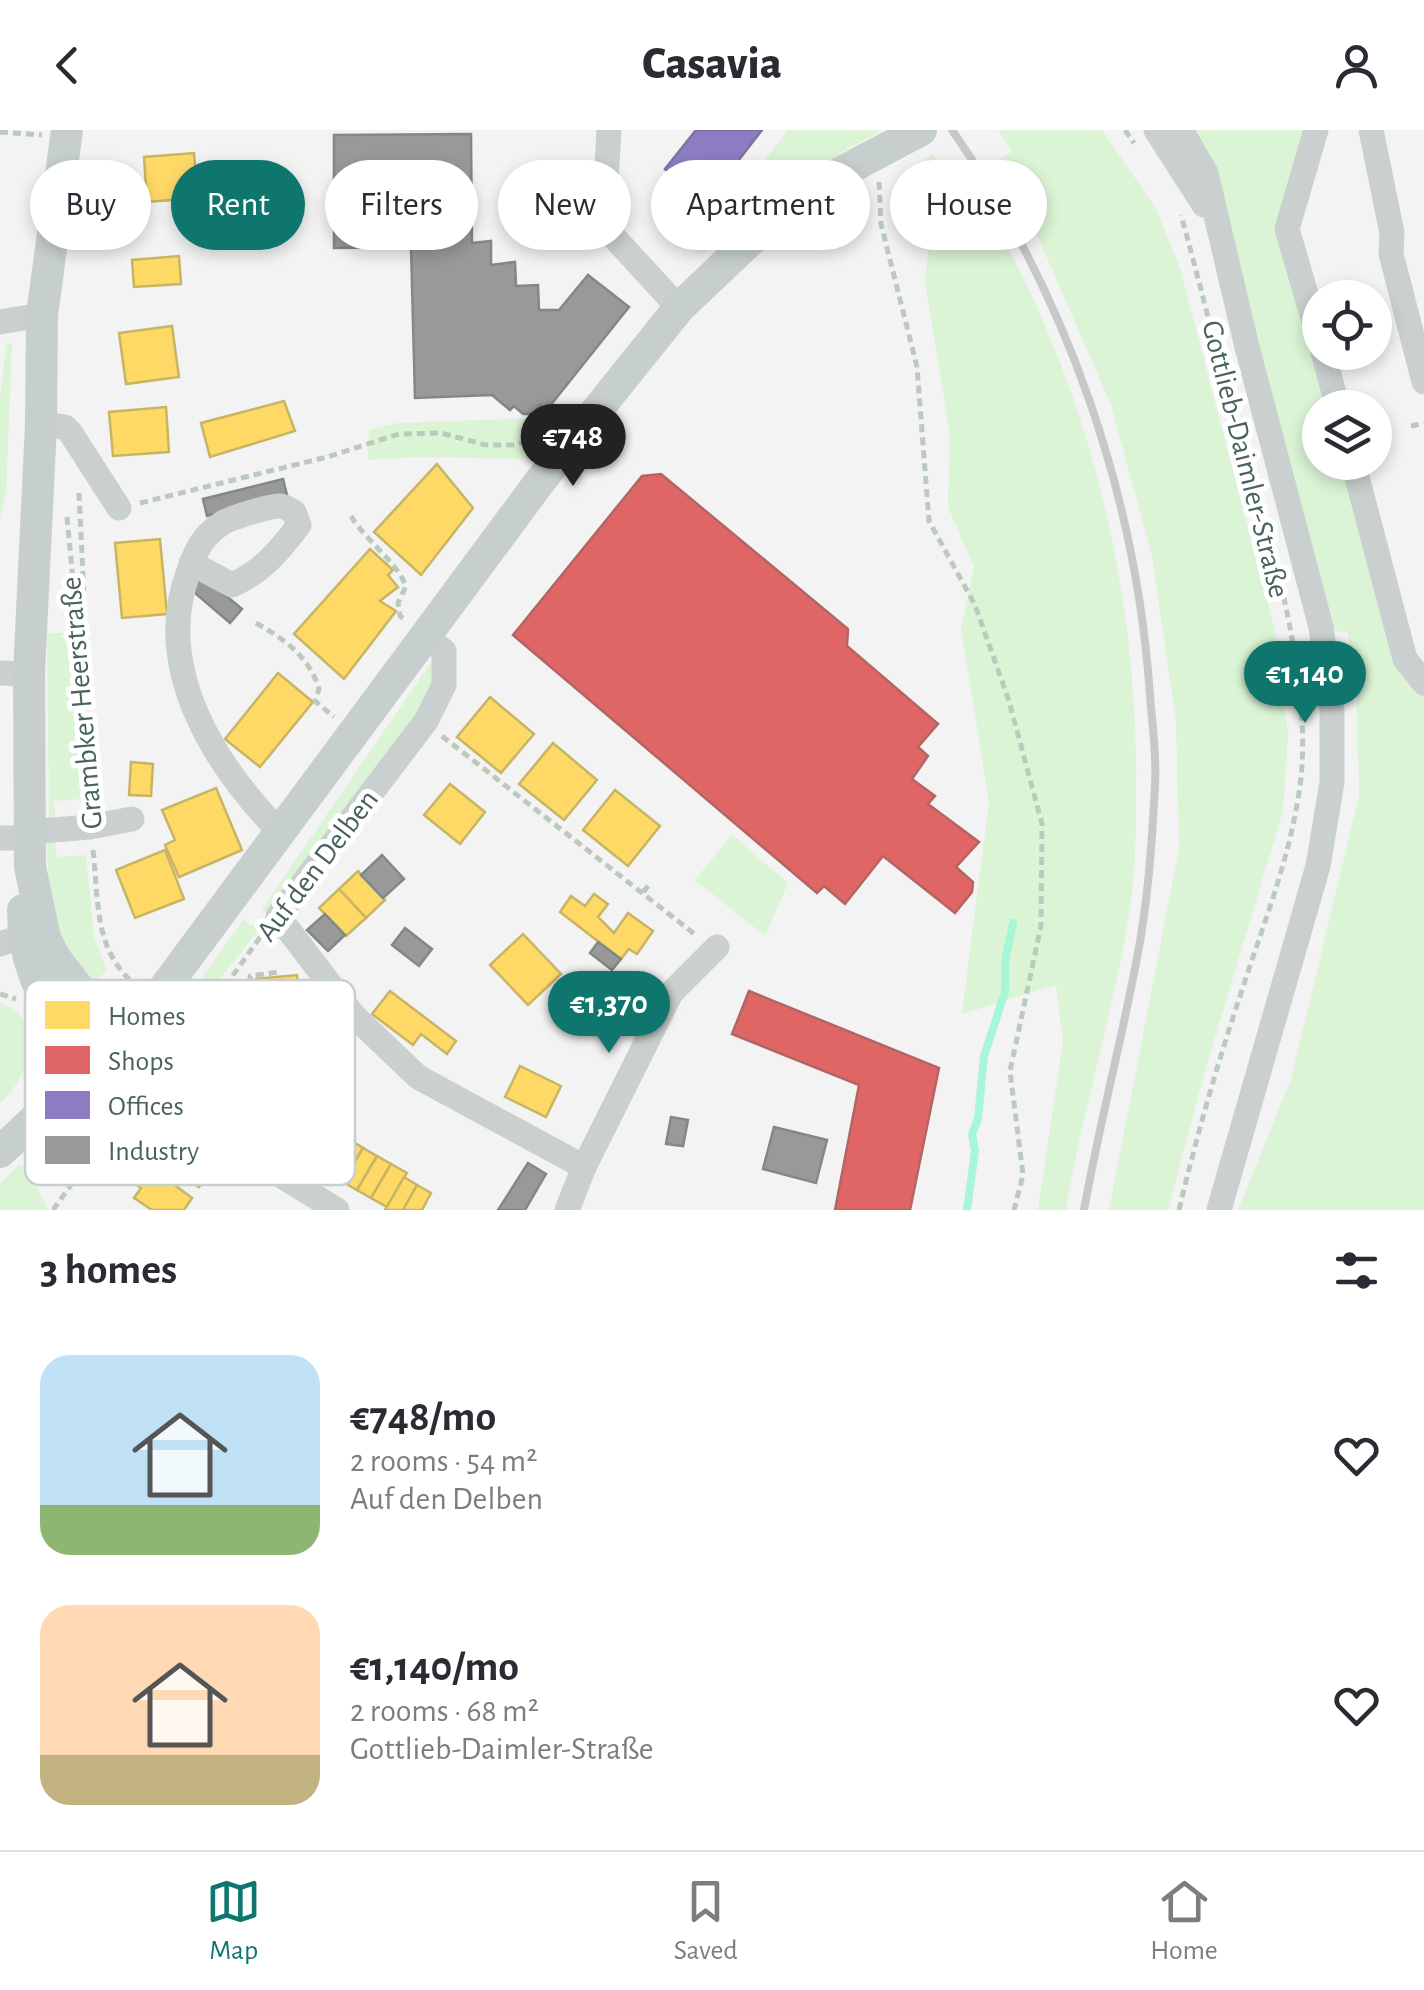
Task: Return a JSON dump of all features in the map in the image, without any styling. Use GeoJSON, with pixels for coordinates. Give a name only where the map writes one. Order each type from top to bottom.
{"type":"FeatureCollection","features":[{"type":"Feature","properties":{"kind":"main road","name":"Auf den Delben"},"geometry":{"type":"LineString","coordinates":[[171,980],[424,636],[584,425],[679,308],[778,214],[921,130]]}},
{"type":"Feature","properties":{"kind":"main road","name":"Grambker Heerstraße"},"geometry":{"type":"LineString","coordinates":[[37,980],[23,939],[14,673],[41,424],[42,315],[67,134]]}},
{"type":"Feature","properties":{"kind":"main road"},"geometry":{"type":"LineString","coordinates":[[0,1152],[25,1133]]}},
{"type":"Feature","properties":{"kind":"street"},"geometry":{"type":"LineString","coordinates":[[609,130],[604,215],[611,234],[679,308]]}},
{"type":"Feature","properties":{"kind":"street","name":"Gottlieb-Daimler-Straße"},"geometry":{"type":"LineString","coordinates":[[1181,130],[1206,173],[1220,241],[1322,628],[1332,709],[1332,782],[1318,866],[1218,1210]]}},
{"type":"Feature","properties":{"kind":"street"},"geometry":{"type":"LineString","coordinates":[[1302,280],[1288,229],[1316,130]]}},
{"type":"Feature","properties":{"kind":"street"},"geometry":{"type":"LineString","coordinates":[[1370,130],[1392,232],[1391,254],[1424,382]]}},
{"type":"Feature","properties":{"kind":"street","name":"Gottlieb-Daimler-Straße"},"geometry":{"type":"LineString","coordinates":[[1146,138],[1197,190],[1220,241]]}},
{"type":"Feature","properties":{"kind":"street"},"geometry":{"type":"LineString","coordinates":[[1392,232],[1408,260],[1424,318]]}},
{"type":"Feature","properties":{"kind":"street"},"geometry":{"type":"LineString","coordinates":[[1,328],[42,315]]}},
{"type":"Feature","properties":{"kind":"street"},"geometry":{"type":"LineString","coordinates":[[41,424],[64,427],[70,432],[119,508]]}},
{"type":"Feature","properties":{"kind":"street"},"geometry":{"type":"LineString","coordinates":[[1358,480],[1405,658],[1424,683]]}},
{"type":"Feature","properties":{"kind":"street"},"geometry":{"type":"LineString","coordinates":[[191,564],[178,605],[179,662],[210,742],[234,783],[281,833]]}},
{"type":"Feature","properties":{"kind":"street","name":"Auf den Delben"},"geometry":{"type":"LineString","coordinates":[[278,916],[426,721],[444,685],[444,651],[424,636]]}},
{"type":"Feature","properties":{"kind":"street"},"geometry":{"type":"LineString","coordinates":[[22,844],[132,820]]}},
{"type":"Feature","properties":{"kind":"street"},"geometry":{"type":"LineString","coordinates":[[278,916],[327,980]]}},
{"type":"Feature","properties":{"kind":"street"},"geometry":{"type":"LineString","coordinates":[[567,1210],[584,1166],[671,993],[717,947]]}},
{"type":"Feature","properties":{"kind":"street"},"geometry":{"type":"LineString","coordinates":[[355,1017],[418,1077],[584,1166]]}},
{"type":"Feature","properties":{"kind":"street"},"geometry":{"type":"LineString","coordinates":[[297,1185],[338,1210]]}},
{"type":"Feature","properties":{"kind":"path"},"geometry":{"type":"LineString","coordinates":[[1125,130],[1146,138]]}},
{"type":"Feature","properties":{"kind":"path"},"geometry":{"type":"LineString","coordinates":[[0,132],[67,134]]}},
{"type":"Feature","properties":{"kind":"path"},"geometry":{"type":"LineString","coordinates":[[883,149],[878,178],[880,224],[916,367],[929,521],[975,605],[1009,701],[1042,824],[1041,926],[1010,1071],[1024,1175],[1014,1210]]}},
{"type":"Feature","properties":{"kind":"path","name":"Gottlieb-Daimler-Straße"},"geometry":{"type":"LineString","coordinates":[[1179,1210],[1195,1140],[1280,883],[1300,784],[1301,732],[1291,639],[1276,569],[1180,212]]}},
{"type":"Feature","properties":{"kind":"path"},"geometry":{"type":"LineString","coordinates":[[1411,426],[1424,422]]}},
{"type":"Feature","properties":{"kind":"path"},"geometry":{"type":"LineString","coordinates":[[167,497],[327,457],[399,434],[440,433],[486,444],[514,445],[584,425]]}},
{"type":"Feature","properties":{"kind":"path"},"geometry":{"type":"LineString","coordinates":[[79,482],[94,808],[90,827]]}},
{"type":"Feature","properties":{"kind":"path"},"geometry":{"type":"LineString","coordinates":[[350,516],[364,537],[400,572],[406,586],[398,603],[400,616],[424,636]]}},
{"type":"Feature","properties":{"kind":"path","name":"Grambker Heerstraße"},"geometry":{"type":"LineString","coordinates":[[67,517],[77,623],[75,703],[104,945],[115,965],[131,980]]}},
{"type":"Feature","properties":{"kind":"path"},"geometry":{"type":"LineString","coordinates":[[64,623],[77,623]]}},
{"type":"Feature","properties":{"kind":"path"},"geometry":{"type":"LineString","coordinates":[[256,623],[287,640],[319,688],[315,701],[354,733]]}},
{"type":"Feature","properties":{"kind":"path"},"geometry":{"type":"LineString","coordinates":[[426,721],[691,932],[717,947]]}},
{"type":"Feature","properties":{"kind":"path"},"geometry":{"type":"LineString","coordinates":[[644,892],[650,884]]}},
{"type":"Feature","properties":{"kind":"path","name":"Auf den Delben"},"geometry":{"type":"LineString","coordinates":[[230,980],[278,916]]}},
{"type":"Feature","properties":{"kind":"path"},"geometry":{"type":"LineString","coordinates":[[250,980],[250,976],[279,972]]}},
{"type":"Feature","properties":{"kind":"path"},"geometry":{"type":"LineString","coordinates":[[54,1210],[72,1185]]}},
{"type":"Feature","properties":{"kind":"green space"},"geometry":{"type":"Polygon","coordinates":[[[788,130],[882,130],[830,160],[765,160],[788,130]]]}},
{"type":"Feature","properties":{"kind":"green space"},"geometry":{"type":"Polygon","coordinates":[[[998,130],[1102,130],[1155,207],[1180,268],[1275,632],[1288,735],[1283,811],[1168,1210],[1109,1210],[1179,849],[1176,721],[1152,556],[1111,405],[1044,250],[1047,250],[1047,160],[999,160],[1012,151],[998,130]]]}},
{"type":"Feature","properties":{"kind":"green space"},"geometry":{"type":"Polygon","coordinates":[[[1195,130],[1304,130],[1279,228],[1302,314],[1302,370],[1317,370],[1322,390],[1302,390],[1302,480],[1347,480],[1424,695],[1424,1210],[1238,1210],[1291,1079],[1359,796],[1356,673],[1347,631],[1335,632],[1229,235],[1195,130]]]}},
{"type":"Feature","properties":{"kind":"green space"},"geometry":{"type":"Polygon","coordinates":[[[928,250],[1009,250],[1072,395],[1096,471],[1127,627],[1134,706],[1133,882],[1123,951],[1066,1210],[1038,1210],[1063,1041],[1056,985],[962,1014],[989,801],[961,629],[974,567],[948,507],[950,435],[925,283],[928,250]]]}},
{"type":"Feature","properties":{"kind":"green space"},"geometry":{"type":"Polygon","coordinates":[[[7,342],[12,344],[6,493],[0,519],[0,396],[7,342]]]}},
{"type":"Feature","properties":{"kind":"green space"},"geometry":{"type":"Polygon","coordinates":[[[566,417],[531,459],[368,460],[369,430],[398,423],[566,417]]]}},
{"type":"Feature","properties":{"kind":"green space"},"geometry":{"type":"Polygon","coordinates":[[[47,633],[75,633],[72,689],[81,799],[54,801],[55,817],[49,818],[47,633]]]}},
{"type":"Feature","properties":{"kind":"green space"},"geometry":{"type":"Polygon","coordinates":[[[439,651],[431,699],[268,915],[262,909],[439,651]]]}},
{"type":"Feature","properties":{"kind":"green space"},"geometry":{"type":"Polygon","coordinates":[[[732,835],[788,883],[765,936],[695,880],[732,835]]]}},
{"type":"Feature","properties":{"kind":"green space"},"geometry":{"type":"Polygon","coordinates":[[[55,840],[57,857],[86,855],[94,936],[107,971],[96,980],[91,980],[61,940],[48,878],[47,841],[55,840]]]}},
{"type":"Feature","properties":{"kind":"green space"},"geometry":{"type":"Polygon","coordinates":[[[244,919],[249,925],[263,925],[219,980],[200,980],[244,919]]]}},
{"type":"Feature","properties":{"kind":"green space"},"geometry":{"type":"Polygon","coordinates":[[[0,1003],[15,1011],[25,1023],[25,1067],[0,1103],[0,1003]]]}},
{"type":"Feature","properties":{"kind":"green space"},"geometry":{"type":"Polygon","coordinates":[[[20,1164],[25,1166],[25,1185],[36,1185],[48,1210],[0,1210],[0,1184],[20,1164]]]}},
{"type":"Feature","properties":{"kind":"building: Homes"},"geometry":{"type":"Polygon","coordinates":[[[194,153],[195,160],[171,160],[171,200],[151,202],[151,160],[144,157],[194,153]]]}},
{"type":"Feature","properties":{"kind":"building: Homes"},"geometry":{"type":"Polygon","coordinates":[[[179,256],[181,284],[134,287],[132,260],[179,256]]]}},
{"type":"Feature","properties":{"kind":"building: Homes"},"geometry":{"type":"Polygon","coordinates":[[[172,326],[179,377],[126,384],[119,333],[172,326]]]}},
{"type":"Feature","properties":{"kind":"building: Homes"},"geometry":{"type":"Polygon","coordinates":[[[284,401],[295,431],[210,457],[201,423],[284,401]]]}},
{"type":"Feature","properties":{"kind":"building: Homes"},"geometry":{"type":"Polygon","coordinates":[[[166,407],[169,452],[113,456],[109,412],[166,407]]]}},
{"type":"Feature","properties":{"kind":"building: Homes"},"geometry":{"type":"Polygon","coordinates":[[[437,464],[473,508],[421,575],[374,532],[437,464]]]}},
{"type":"Feature","properties":{"kind":"building: Homes"},"geometry":{"type":"Polygon","coordinates":[[[160,539],[167,614],[122,618],[115,543],[160,539]]]}},
{"type":"Feature","properties":{"kind":"building: Homes"},"geometry":{"type":"Polygon","coordinates":[[[370,549],[393,570],[388,575],[398,587],[380,601],[396,611],[344,679],[294,634],[370,549]]]}},
{"type":"Feature","properties":{"kind":"building: Homes"},"geometry":{"type":"Polygon","coordinates":[[[278,673],[313,702],[260,767],[225,739],[278,673]]]}},
{"type":"Feature","properties":{"kind":"building: Homes"},"geometry":{"type":"Polygon","coordinates":[[[490,697],[534,734],[501,773],[457,737],[490,697]]]}},
{"type":"Feature","properties":{"kind":"building: Homes"},"geometry":{"type":"Polygon","coordinates":[[[553,743],[597,780],[564,820],[519,784],[553,743]]]}},
{"type":"Feature","properties":{"kind":"building: Homes"},"geometry":{"type":"Polygon","coordinates":[[[131,762],[153,764],[151,796],[129,795],[131,762]]]}},
{"type":"Feature","properties":{"kind":"building: Homes"},"geometry":{"type":"Polygon","coordinates":[[[450,784],[485,812],[460,844],[424,815],[450,784]]]}},
{"type":"Feature","properties":{"kind":"building: Homes"},"geometry":{"type":"Polygon","coordinates":[[[216,788],[242,850],[179,877],[165,845],[175,840],[162,810],[216,788]]]}},
{"type":"Feature","properties":{"kind":"building: Homes"},"geometry":{"type":"Polygon","coordinates":[[[615,790],[660,826],[628,866],[583,830],[615,790]]]}},
{"type":"Feature","properties":{"kind":"building: Homes"},"geometry":{"type":"Polygon","coordinates":[[[165,850],[184,899],[135,918],[116,870],[165,850]]]}},
{"type":"Feature","properties":{"kind":"building: Homes"},"geometry":{"type":"Polygon","coordinates":[[[358,871],[385,900],[366,918],[339,889],[358,871]]]}},
{"type":"Feature","properties":{"kind":"building: Homes"},"geometry":{"type":"Polygon","coordinates":[[[339,889],[366,918],[346,936],[319,908],[339,889]]]}},
{"type":"Feature","properties":{"kind":"building: Homes"},"geometry":{"type":"Polygon","coordinates":[[[594,894],[608,904],[598,917],[614,933],[628,913],[653,931],[637,954],[629,949],[621,959],[560,912],[571,896],[585,906],[594,894]]]}},
{"type":"Feature","properties":{"kind":"building: Homes"},"geometry":{"type":"Polygon","coordinates":[[[523,934],[561,974],[528,1005],[490,965],[523,934]]]}},
{"type":"Feature","properties":{"kind":"building: Homes"},"geometry":{"type":"Polygon","coordinates":[[[297,975],[297,980],[256,980],[297,975]]]}},
{"type":"Feature","properties":{"kind":"building: Homes"},"geometry":{"type":"Polygon","coordinates":[[[390,991],[456,1041],[447,1054],[421,1034],[413,1045],[372,1014],[390,991]]]}},
{"type":"Feature","properties":{"kind":"building: Homes"},"geometry":{"type":"Polygon","coordinates":[[[520,1066],[561,1086],[546,1117],[505,1097],[520,1066]]]}},
{"type":"Feature","properties":{"kind":"building: Homes"},"geometry":{"type":"Polygon","coordinates":[[[355,1143],[363,1148],[355,1162],[355,1143]]]}},
{"type":"Feature","properties":{"kind":"building: Homes"},"geometry":{"type":"Polygon","coordinates":[[[363,1148],[377,1156],[357,1190],[348,1185],[355,1185],[355,1162],[363,1148]]]}},
{"type":"Feature","properties":{"kind":"building: Homes"},"geometry":{"type":"Polygon","coordinates":[[[377,1156],[391,1164],[371,1198],[357,1190],[377,1156]]]}},
{"type":"Feature","properties":{"kind":"building: Homes"},"geometry":{"type":"Polygon","coordinates":[[[391,1164],[407,1173],[387,1207],[371,1198],[391,1164]]]}},
{"type":"Feature","properties":{"kind":"building: Homes"},"geometry":{"type":"Polygon","coordinates":[[[404,1177],[417,1185],[403,1210],[385,1210],[404,1177]]]}},
{"type":"Feature","properties":{"kind":"building: Homes"},"geometry":{"type":"Polygon","coordinates":[[[137,1185],[175,1185],[192,1198],[184,1210],[152,1210],[134,1198],[141,1188],[137,1185]]]}},
{"type":"Feature","properties":{"kind":"building: Homes"},"geometry":{"type":"Polygon","coordinates":[[[417,1185],[431,1193],[422,1210],[403,1210],[417,1185]]]}},
{"type":"Feature","properties":{"kind":"building: Shops"},"geometry":{"type":"Polygon","coordinates":[[[661,474],[848,629],[847,646],[938,724],[918,747],[928,756],[912,779],[935,796],[928,804],[979,842],[956,867],[973,882],[972,892],[955,913],[883,856],[845,904],[824,886],[817,893],[513,635],[642,476],[661,474]]]}},
{"type":"Feature","properties":{"kind":"building: Shops"},"geometry":{"type":"Polygon","coordinates":[[[749,991],[939,1068],[910,1210],[835,1210],[859,1085],[732,1034],[749,991]]]}},
{"type":"Feature","properties":{"kind":"building: Offices"},"geometry":{"type":"Polygon","coordinates":[[[696,130],[762,130],[739,160],[672,160],[696,130]]]}},
{"type":"Feature","properties":{"kind":"building: Industry"},"geometry":{"type":"Polygon","coordinates":[[[471,134],[471,160],[334,160],[334,135],[471,134]]]}},
{"type":"Feature","properties":{"kind":"building: Industry"},"geometry":{"type":"Polygon","coordinates":[[[491,241],[491,265],[515,262],[516,286],[538,285],[539,310],[559,310],[588,275],[629,307],[546,411],[540,405],[533,414],[523,414],[514,406],[510,410],[492,395],[415,398],[411,250],[478,250],[478,242],[491,241]]]}},
{"type":"Feature","properties":{"kind":"building: Industry"},"geometry":{"type":"Polygon","coordinates":[[[283,479],[287,495],[207,516],[203,499],[283,479]]]}},
{"type":"Feature","properties":{"kind":"building: Industry"},"geometry":{"type":"Polygon","coordinates":[[[201,575],[242,609],[230,623],[189,588],[201,575]]]}},
{"type":"Feature","properties":{"kind":"building: Industry"},"geometry":{"type":"Polygon","coordinates":[[[382,855],[404,879],[383,898],[361,875],[382,855]]]}},
{"type":"Feature","properties":{"kind":"building: Industry"},"geometry":{"type":"Polygon","coordinates":[[[325,914],[345,935],[328,951],[307,930],[325,914]]]}},
{"type":"Feature","properties":{"kind":"building: Industry"},"geometry":{"type":"Polygon","coordinates":[[[405,928],[432,949],[419,966],[392,945],[405,928]]]}},
{"type":"Feature","properties":{"kind":"building: Industry"},"geometry":{"type":"Polygon","coordinates":[[[598,942],[621,959],[612,970],[590,953],[598,942]]]}},
{"type":"Feature","properties":{"kind":"building: Industry"},"geometry":{"type":"Polygon","coordinates":[[[671,1117],[688,1120],[683,1146],[666,1144],[671,1117]]]}},
{"type":"Feature","properties":{"kind":"building: Industry"},"geometry":{"type":"Polygon","coordinates":[[[774,1127],[827,1140],[816,1183],[763,1169],[774,1127]]]}},
{"type":"Feature","properties":{"kind":"building: Industry"},"geometry":{"type":"Polygon","coordinates":[[[528,1163],[546,1174],[525,1210],[498,1210],[528,1163]]]}},
{"type":"Feature","properties":{"kind":"waterway"},"geometry":{"type":"LineString","coordinates":[[967,1210],[975,1151],[972,1134],[978,1119],[984,1056],[1005,992],[1005,961],[1013,923]]}},
{"type":"Feature","properties":{"kind":"railway"},"geometry":{"type":"LineString","coordinates":[[952,130],[993,193],[1029,260],[1089,399],[1112,471],[1142,620],[1155,763],[1149,872],[1137,958],[1084,1210]]}}]}
